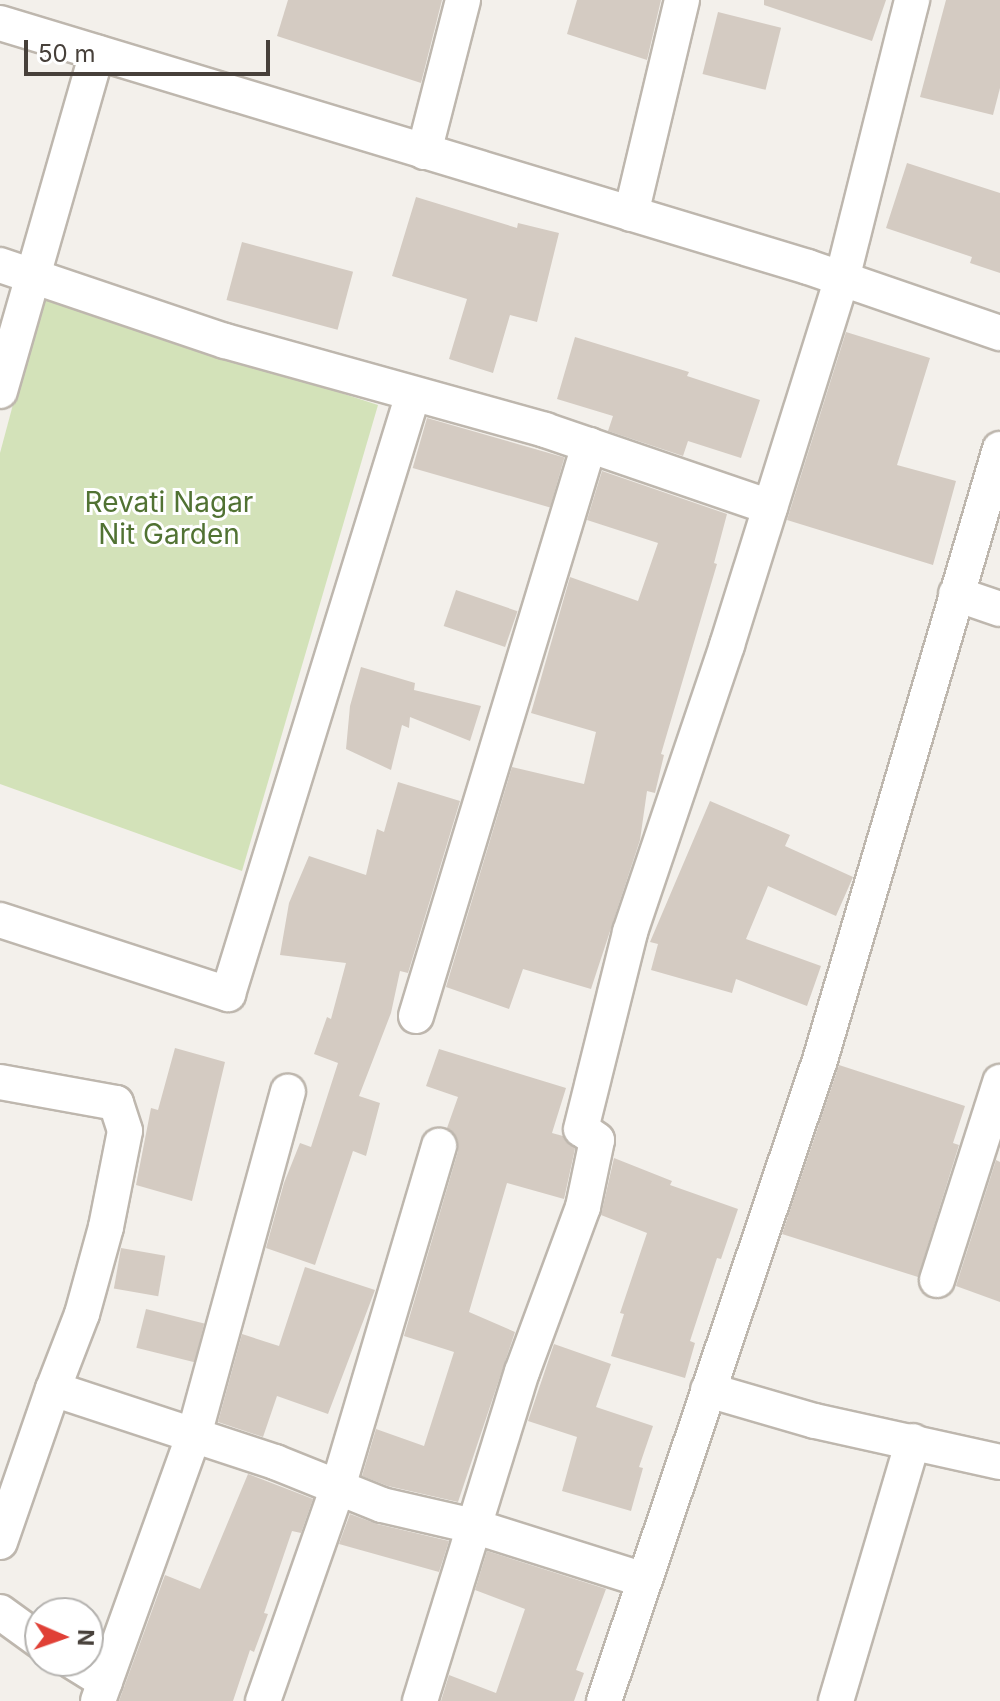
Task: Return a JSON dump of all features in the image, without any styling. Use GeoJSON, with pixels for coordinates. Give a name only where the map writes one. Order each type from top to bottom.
{"type":"FeatureCollection","features":[{"type":"Feature","properties":{"kind":"street"},"geometry":{"type":"LineString","coordinates":[[424,152],[463,0]]}},
{"type":"Feature","properties":{"kind":"street"},"geometry":{"type":"LineString","coordinates":[[631,214],[682,0]]}},
{"type":"Feature","properties":{"kind":"street"},"geometry":{"type":"LineString","coordinates":[[420,1701],[522,1372],[583,1207],[597,1140],[581,1129],[630,932],[842,279],[912,0]]}},
{"type":"Feature","properties":{"kind":"street"},"geometry":{"type":"LineString","coordinates":[[0,23],[842,279],[1000,333]]}},
{"type":"Feature","properties":{"kind":"street"},"geometry":{"type":"LineString","coordinates":[[0,391],[16,269],[97,53]]}},
{"type":"Feature","properties":{"kind":"street"},"geometry":{"type":"LineString","coordinates":[[16,269],[225,341],[589,445],[770,507]]}},
{"type":"Feature","properties":{"kind":"street"},"geometry":{"type":"LineString","coordinates":[[0,920],[228,994],[413,394]]}},
{"type":"Feature","properties":{"kind":"street"},"geometry":{"type":"LineString","coordinates":[[416,1016],[589,445]]}},
{"type":"Feature","properties":{"kind":"street"},"geometry":{"type":"LineString","coordinates":[[604,1701],[820,1060],[1000,449]]}},
{"type":"Feature","properties":{"kind":"street"},"geometry":{"type":"LineString","coordinates":[[956,594],[1000,609]]}},
{"type":"Feature","properties":{"kind":"street"},"geometry":{"type":"LineString","coordinates":[[0,1082],[116,1103],[125,1131],[106,1227],[82,1314],[0,1542]]}},
{"type":"Feature","properties":{"kind":"street"},"geometry":{"type":"LineString","coordinates":[[937,1280],[1000,1082]]}},
{"type":"Feature","properties":{"kind":"street"},"geometry":{"type":"LineString","coordinates":[[87,1677],[102,1692],[194,1435],[288,1092]]}},
{"type":"Feature","properties":{"kind":"street"},"geometry":{"type":"LineString","coordinates":[[263,1701],[338,1487],[439,1146]]}},
{"type":"Feature","properties":{"kind":"street"},"geometry":{"type":"LineString","coordinates":[[53,1389],[194,1435],[382,1505],[473,1526],[644,1580]]}},
{"type":"Feature","properties":{"kind":"street"},"geometry":{"type":"LineString","coordinates":[[708,1390],[815,1421],[1000,1462]]}},
{"type":"Feature","properties":{"kind":"street"},"geometry":{"type":"LineString","coordinates":[[836,1701],[913,1441]]}},
{"type":"Feature","properties":{"kind":"street"},"geometry":{"type":"LineString","coordinates":[[1,1617],[24,1631]]}},
{"type":"Feature","properties":{"kind":"green space","name":"Revati Nagar Nit Garden"},"geometry":{"type":"Polygon","coordinates":[[[42,296],[378,405],[242,871],[0,784],[0,453],[42,296]]]}},
{"type":"Feature","properties":{"kind":"building"},"geometry":{"type":"Polygon","coordinates":[[[288,0],[442,0],[421,83],[277,36],[288,0]]]}},
{"type":"Feature","properties":{"kind":"building"},"geometry":{"type":"Polygon","coordinates":[[[577,0],[661,0],[647,60],[567,34],[577,0]]]}},
{"type":"Feature","properties":{"kind":"building"},"geometry":{"type":"Polygon","coordinates":[[[764,0],[886,0],[872,41],[764,5],[764,0]]]}},
{"type":"Feature","properties":{"kind":"building"},"geometry":{"type":"Polygon","coordinates":[[[946,0],[1000,0],[1000,88],[993,115],[920,97],[946,0]]]}},
{"type":"Feature","properties":{"kind":"building"},"geometry":{"type":"Polygon","coordinates":[[[718,12],[781,28],[766,90],[703,74],[718,12]]]}},
{"type":"Feature","properties":{"kind":"building"},"geometry":{"type":"Polygon","coordinates":[[[907,163],[1000,193],[1000,273],[970,263],[972,257],[886,228],[907,163]]]}},
{"type":"Feature","properties":{"kind":"building"},"geometry":{"type":"Polygon","coordinates":[[[416,197],[517,228],[518,223],[559,233],[537,322],[510,315],[493,373],[449,359],[467,299],[392,276],[416,197]]]}},
{"type":"Feature","properties":{"kind":"building"},"geometry":{"type":"Polygon","coordinates":[[[242,242],[353,272],[338,330],[226,300],[242,242]]]}},
{"type":"Feature","properties":{"kind":"building"},"geometry":{"type":"Polygon","coordinates":[[[846,332],[930,358],[897,465],[956,481],[933,565],[787,520],[846,332]]]}},
{"type":"Feature","properties":{"kind":"building"},"geometry":{"type":"Polygon","coordinates":[[[575,337],[689,372],[687,376],[760,400],[741,458],[688,441],[683,456],[608,431],[613,416],[557,399],[575,337]]]}},
{"type":"Feature","properties":{"kind":"building"},"geometry":{"type":"Polygon","coordinates":[[[427,418],[564,457],[550,507],[413,468],[427,418]]]}},
{"type":"Feature","properties":{"kind":"building"},"geometry":{"type":"Polygon","coordinates":[[[602,471],[727,514],[714,563],[717,564],[661,754],[664,755],[655,793],[647,791],[640,840],[591,989],[523,969],[509,1009],[446,987],[512,767],[584,784],[596,732],[531,713],[570,577],[638,601],[658,543],[587,520],[602,471]]]}},
{"type":"Feature","properties":{"kind":"building"},"geometry":{"type":"Polygon","coordinates":[[[456,590],[517,611],[505,647],[444,626],[456,590]]]}},
{"type":"Feature","properties":{"kind":"building"},"geometry":{"type":"Polygon","coordinates":[[[361,667],[415,683],[414,690],[481,706],[470,741],[410,717],[409,728],[402,725],[391,770],[346,749],[350,706],[361,667]]]}},
{"type":"Feature","properties":{"kind":"building"},"geometry":{"type":"Polygon","coordinates":[[[398,782],[460,801],[408,973],[400,971],[391,1013],[359,1096],[380,1103],[366,1156],[353,1151],[315,1265],[266,1248],[284,1183],[300,1143],[311,1147],[338,1063],[314,1054],[327,1017],[331,1019],[346,963],[280,955],[289,903],[309,856],[366,875],[377,829],[384,832],[398,782]]]}},
{"type":"Feature","properties":{"kind":"building"},"geometry":{"type":"Polygon","coordinates":[[[710,801],[790,835],[785,846],[853,877],[836,916],[768,886],[746,939],[821,966],[807,1006],[736,979],[732,993],[651,970],[658,944],[650,942],[710,801]]]}},
{"type":"Feature","properties":{"kind":"building"},"geometry":{"type":"Polygon","coordinates":[[[175,1048],[225,1062],[192,1201],[136,1185],[151,1108],[158,1110],[175,1048]]]}},
{"type":"Feature","properties":{"kind":"building"},"geometry":{"type":"Polygon","coordinates":[[[439,1049],[566,1088],[552,1133],[563,1136],[575,1149],[564,1199],[507,1183],[469,1312],[515,1332],[458,1502],[388,1486],[362,1476],[376,1429],[424,1446],[454,1352],[404,1336],[458,1151],[458,1141],[447,1128],[458,1097],[426,1086],[439,1049]]]}},
{"type":"Feature","properties":{"kind":"building"},"geometry":{"type":"Polygon","coordinates":[[[839,1065],[965,1106],[953,1143],[959,1145],[918,1277],[782,1234],[839,1065]]]}},
{"type":"Feature","properties":{"kind":"building"},"geometry":{"type":"Polygon","coordinates":[[[614,1158],[672,1181],[670,1185],[738,1209],[721,1259],[717,1258],[690,1341],[695,1343],[685,1378],[611,1356],[624,1314],[620,1313],[647,1233],[601,1215],[614,1158]]]}},
{"type":"Feature","properties":{"kind":"building"},"geometry":{"type":"Polygon","coordinates":[[[996,1160],[1000,1162],[1000,1302],[956,1286],[996,1160]]]}},
{"type":"Feature","properties":{"kind":"building"},"geometry":{"type":"Polygon","coordinates":[[[121,1248],[165,1256],[158,1296],[114,1288],[121,1248]]]}},
{"type":"Feature","properties":{"kind":"building"},"geometry":{"type":"Polygon","coordinates":[[[305,1267],[375,1290],[328,1414],[277,1396],[263,1437],[218,1422],[242,1334],[279,1346],[305,1267]]]}},
{"type":"Feature","properties":{"kind":"building"},"geometry":{"type":"Polygon","coordinates":[[[146,1309],[204,1324],[195,1362],[136,1348],[146,1309]]]}},
{"type":"Feature","properties":{"kind":"building"},"geometry":{"type":"Polygon","coordinates":[[[554,1344],[611,1364],[596,1407],[653,1426],[639,1467],[643,1468],[631,1511],[562,1491],[577,1437],[528,1421],[554,1344]]]}},
{"type":"Feature","properties":{"kind":"building"},"geometry":{"type":"Polygon","coordinates":[[[248,1474],[313,1499],[301,1533],[292,1531],[264,1613],[268,1614],[254,1652],[250,1650],[233,1701],[119,1701],[165,1575],[200,1589],[248,1474]]]}},
{"type":"Feature","properties":{"kind":"building"},"geometry":{"type":"Polygon","coordinates":[[[350,1514],[377,1524],[449,1541],[439,1572],[339,1544],[350,1514]]]}},
{"type":"Feature","properties":{"kind":"building"},"geometry":{"type":"Polygon","coordinates":[[[487,1551],[606,1589],[576,1670],[584,1673],[574,1701],[441,1701],[449,1675],[496,1693],[525,1609],[475,1590],[487,1551]]]}}]}
